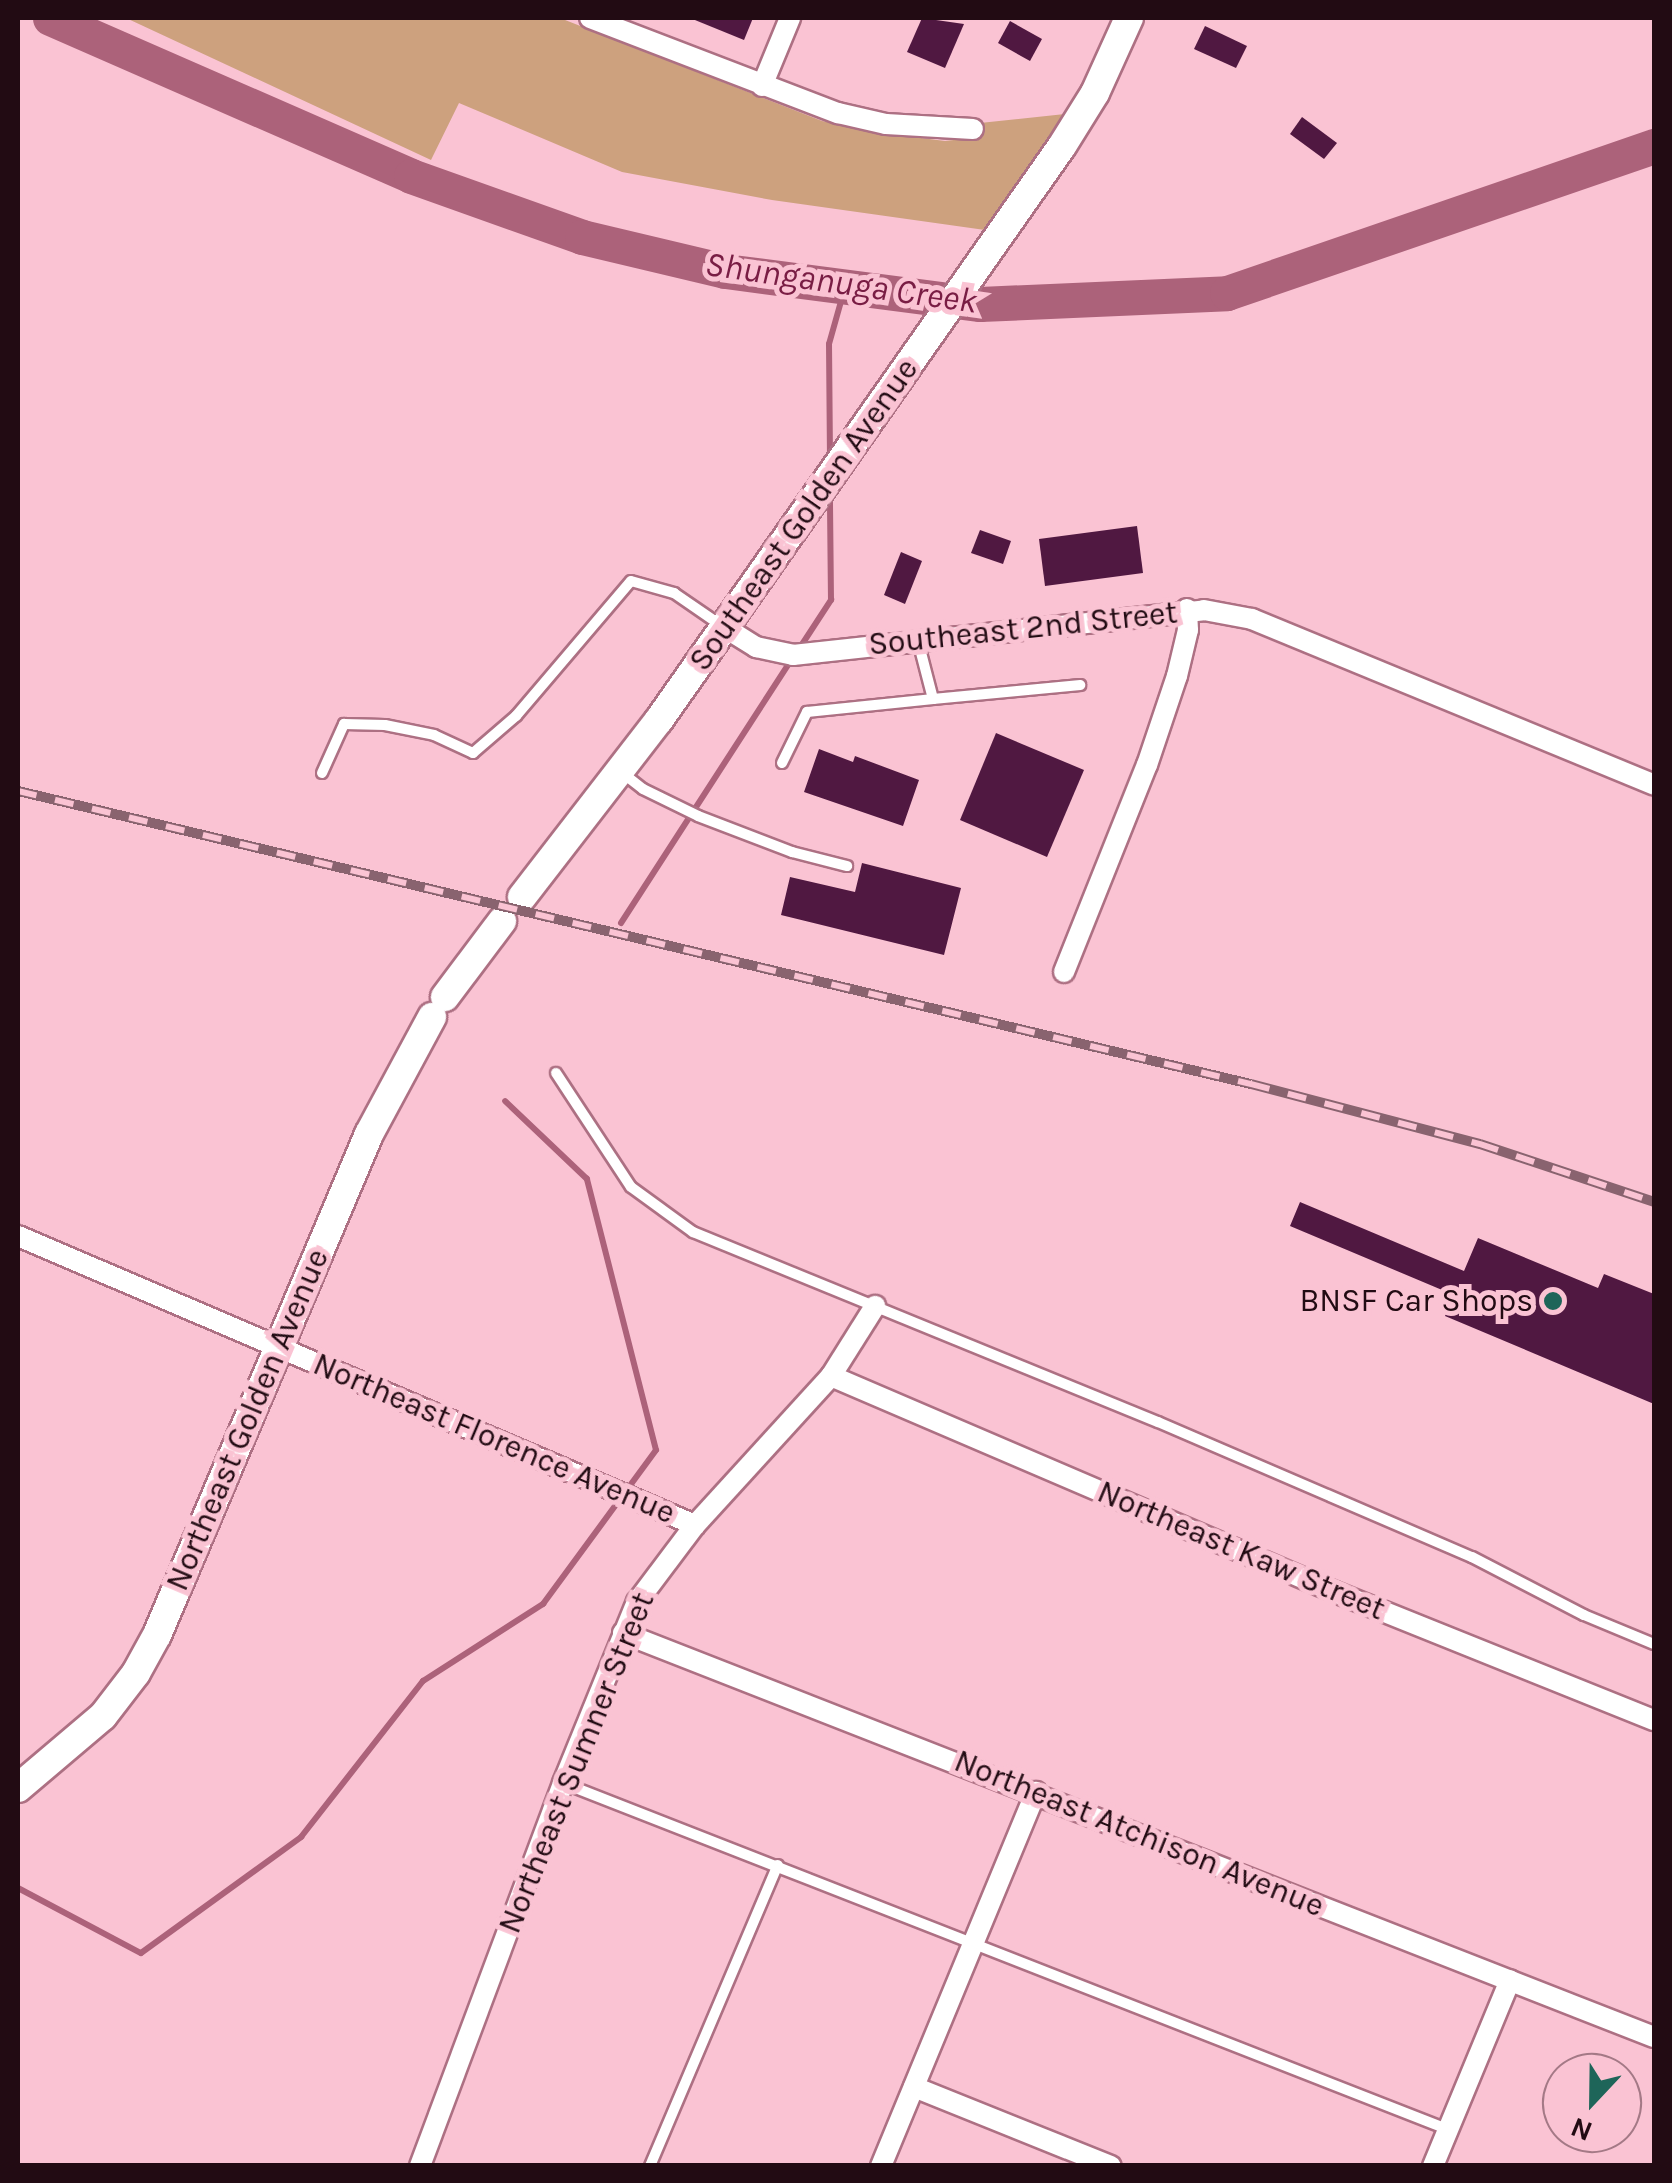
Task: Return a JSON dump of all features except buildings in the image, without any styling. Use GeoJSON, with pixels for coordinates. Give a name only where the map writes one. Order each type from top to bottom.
{"type":"FeatureCollection","features":[{"type":"Feature","properties":{"kind":"street"},"geometry":{"type":"LineString","coordinates":[[590,18],[762,86],[870,120],[973,130]]}},
{"type":"Feature","properties":{"kind":"street"},"geometry":{"type":"LineString","coordinates":[[762,86],[790,18]]}},
{"type":"Feature","properties":{"kind":"street","name":"Southeast Golden Avenue"},"geometry":{"type":"LineString","coordinates":[[522,897],[724,627],[1062,146],[1094,93],[1129,18]]}},
{"type":"Feature","properties":{"kind":"street"},"geometry":{"type":"LineString","coordinates":[[1064,972],[1154,747],[1178,676],[1188,630],[1187,610]]}},
{"type":"Feature","properties":{"kind":"street","name":"Southeast 2nd Street"},"geometry":{"type":"LineString","coordinates":[[724,627],[777,654],[1187,610],[1252,619],[1654,786]]}},
{"type":"Feature","properties":{"kind":"street","name":"Northeast Golden Avenue"},"geometry":{"type":"LineString","coordinates":[[18,1788],[84,1736],[136,1674],[173,1600],[368,1134],[438,1007],[502,921]]}},
{"type":"Feature","properties":{"kind":"street","name":"Northeast Florence Avenue"},"geometry":{"type":"LineString","coordinates":[[18,1236],[694,1525]]}},
{"type":"Feature","properties":{"kind":"street","name":"Northeast Sumner Street"},"geometry":{"type":"LineString","coordinates":[[420,2166],[563,1783],[623,1633],[650,1581],[694,1525],[831,1376],[875,1306]]}},
{"type":"Feature","properties":{"kind":"street","name":"Northeast Kaw Street"},"geometry":{"type":"LineString","coordinates":[[831,1376],[1317,1584],[1654,1720]]}},
{"type":"Feature","properties":{"kind":"street","name":"Northeast Atchison Avenue"},"geometry":{"type":"LineString","coordinates":[[623,1633],[1654,2037]]}},
{"type":"Feature","properties":{"kind":"street"},"geometry":{"type":"LineString","coordinates":[[881,2166],[1036,1792]]}},
{"type":"Feature","properties":{"kind":"street"},"geometry":{"type":"LineString","coordinates":[[1433,2166],[1510,1980]]}},
{"type":"Feature","properties":{"kind":"street"},"geometry":{"type":"LineString","coordinates":[[914,2088],[1111,2166]]}},
{"type":"Feature","properties":{"kind":"lane"},"geometry":{"type":"LineString","coordinates":[[322,773],[344,724],[385,725],[434,735],[473,753],[516,716],[631,580],[674,594],[724,627]]}},
{"type":"Feature","properties":{"kind":"lane"},"geometry":{"type":"LineString","coordinates":[[918,640],[933,699]]}},
{"type":"Feature","properties":{"kind":"lane"},"geometry":{"type":"LineString","coordinates":[[782,763],[806,712],[1080,685]]}},
{"type":"Feature","properties":{"kind":"lane"},"geometry":{"type":"LineString","coordinates":[[619,771],[643,789],[698,816],[792,852],[847,866]]}},
{"type":"Feature","properties":{"kind":"lane"},"geometry":{"type":"LineString","coordinates":[[556,1072],[631,1187],[659,1212],[693,1232],[1472,1557],[1584,1615],[1654,1644]]}},
{"type":"Feature","properties":{"kind":"lane"},"geometry":{"type":"LineString","coordinates":[[563,1783],[1448,2130]]}},
{"type":"Feature","properties":{"kind":"lane"},"geometry":{"type":"LineString","coordinates":[[650,2166],[778,1866]]}},
{"type":"Feature","properties":{"kind":"shaded area"},"geometry":{"type":"Polygon","coordinates":[[[126,18],[560,18],[822,121],[882,133],[945,141],[979,137],[980,123],[1065,114],[985,230],[772,200],[622,172],[459,103],[431,160],[126,18]]]}},
{"type":"Feature","properties":{"kind":"waterway","name":"Shunganuga Creek"},"geometry":{"type":"LineString","coordinates":[[50,18],[411,176],[582,237],[725,271],[980,304],[1227,293],[1654,146]]}},
{"type":"Feature","properties":{"kind":"waterway"},"geometry":{"type":"LineString","coordinates":[[830,458],[829,344],[845,287]]}},
{"type":"Feature","properties":{"kind":"waterway"},"geometry":{"type":"LineString","coordinates":[[799,649],[831,600],[830,496]]}},
{"type":"Feature","properties":{"kind":"waterway"},"geometry":{"type":"LineString","coordinates":[[621,923],[792,659]]}},
{"type":"Feature","properties":{"kind":"waterway"},"geometry":{"type":"LineString","coordinates":[[18,1888],[141,1953],[301,1837],[423,1681],[543,1604],[656,1450],[587,1179],[505,1101]]}},
{"type":"Feature","properties":{"kind":"railway"},"geometry":{"type":"LineString","coordinates":[[18,791],[1251,1084],[1480,1144],[1654,1202]]}},
{"type":"Feature","properties":{"kind":"place","name":"BNSF Car Shops"},"geometry":{"type":"Point","coordinates":[1553,1301]}}]}
